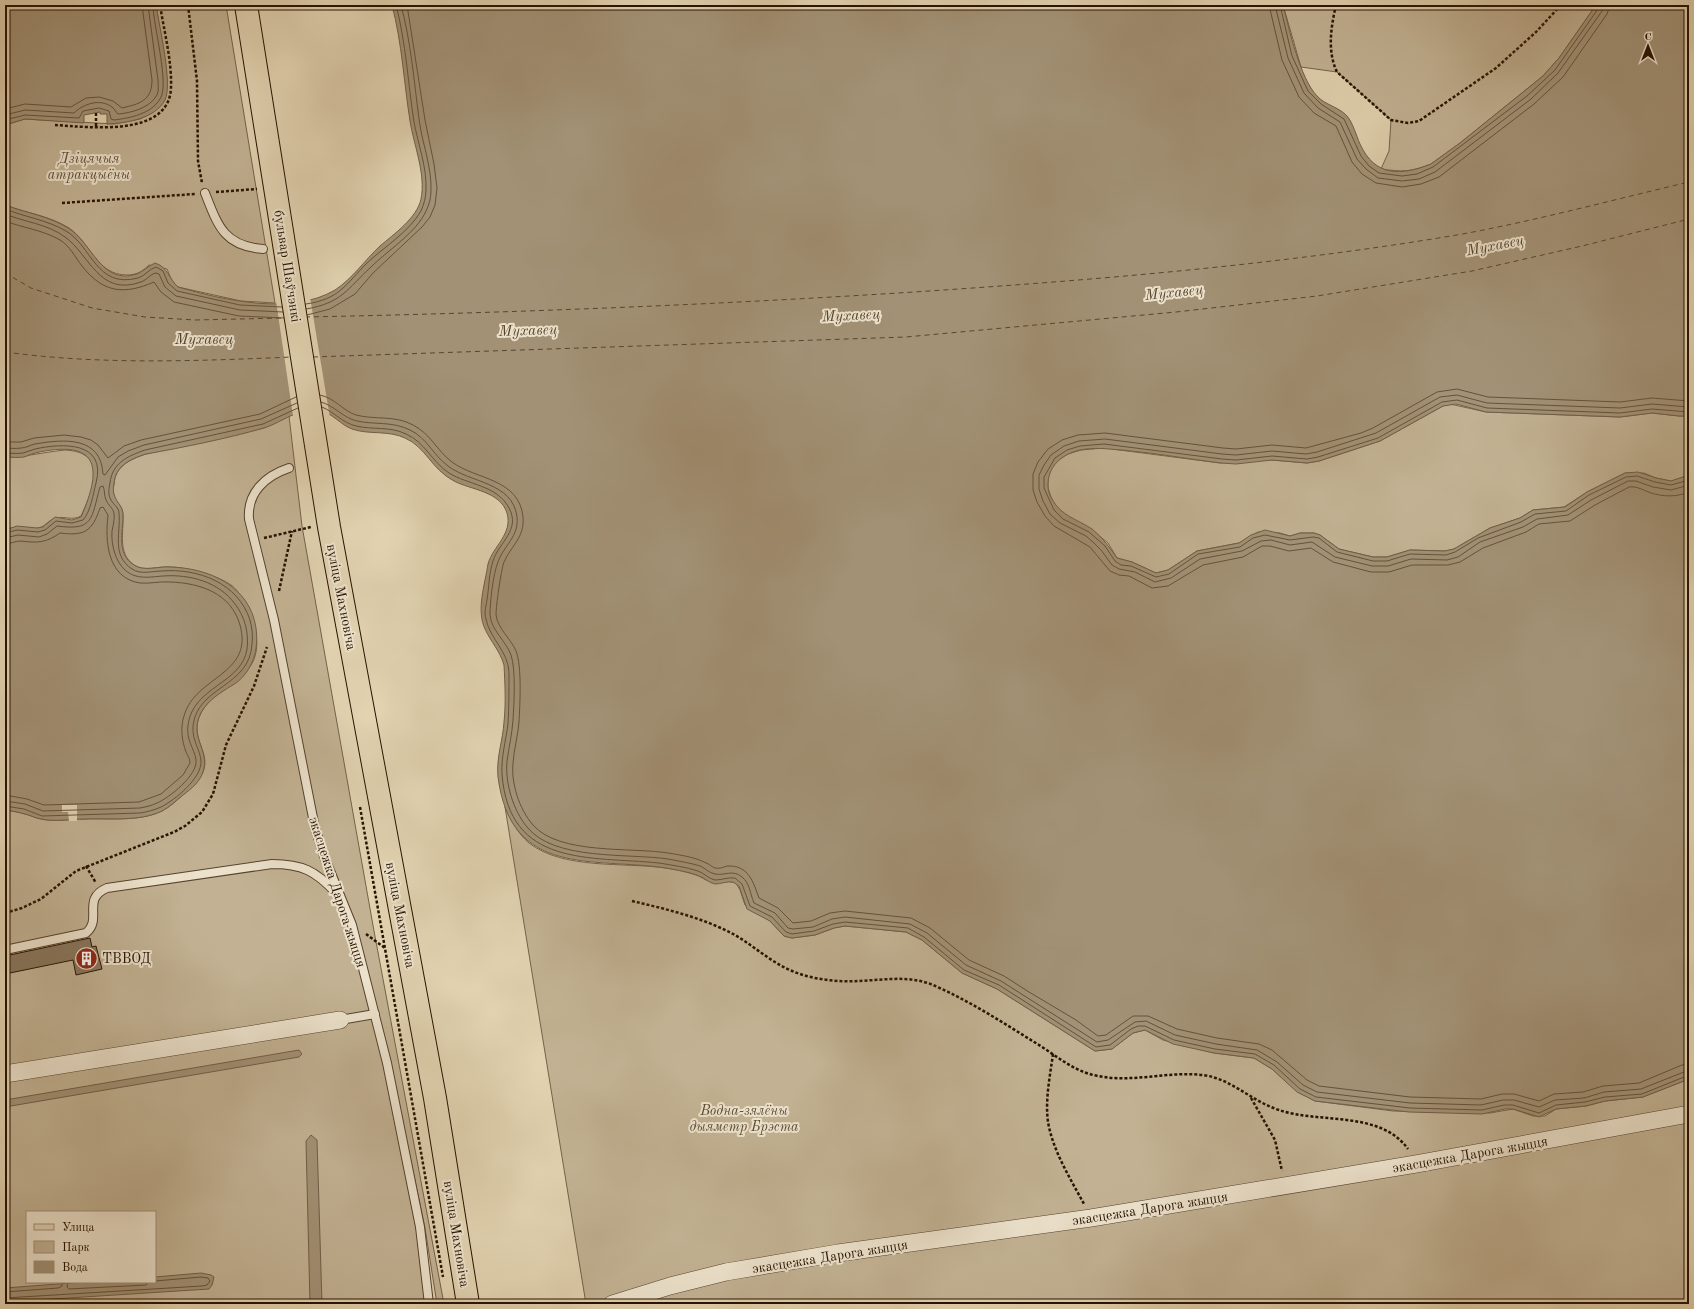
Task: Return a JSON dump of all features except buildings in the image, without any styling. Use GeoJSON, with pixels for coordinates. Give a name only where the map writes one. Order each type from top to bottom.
{"type":"FeatureCollection","features":[{"type":"Feature","properties":{"kind":"main road","name":"бульвар Шаўчэнкі"},"geometry":{"type":"LineString","coordinates":[[246,5],[268,188],[321,527]]}},
{"type":"Feature","properties":{"kind":"main road","name":"вуліца Махновіча"},"geometry":{"type":"LineString","coordinates":[[321,527],[434,1091],[468,1304]]}},
{"type":"Feature","properties":{"kind":"street"},"geometry":{"type":"LineString","coordinates":[[5,1074],[340,1020]]}},
{"type":"Feature","properties":{"kind":"street","name":"экасцежка Дарога жыцця"},"geometry":{"type":"LineString","coordinates":[[612,1304],[670,1286],[726,1272],[838,1253],[1091,1218],[1416,1164],[1689,1114]]}},
{"type":"Feature","properties":{"kind":"lane"},"geometry":{"type":"LineString","coordinates":[[204,193],[219,226],[225,234],[241,246],[263,249]]}},
{"type":"Feature","properties":{"kind":"lane","name":"экасцежка Дарога жыцця"},"geometry":{"type":"LineString","coordinates":[[289,468],[268,478],[254,494],[248,511],[274,620],[315,828],[324,856],[352,925],[387,1063],[420,1227],[429,1304]]}},
{"type":"Feature","properties":{"kind":"lane"},"geometry":{"type":"LineString","coordinates":[[5,950],[86,933],[93,923],[94,899],[100,890],[121,885],[272,864],[285,864],[299,866],[315,873],[341,898]]}},
{"type":"Feature","properties":{"kind":"lane"},"geometry":{"type":"LineString","coordinates":[[340,1020],[375,1014]]}},
{"type":"Feature","properties":{"kind":"path"},"geometry":{"type":"LineString","coordinates":[[136,6],[143,5]]}},
{"type":"Feature","properties":{"kind":"path"},"geometry":{"type":"LineString","coordinates":[[55,125],[96,127],[128,126],[142,122],[162,111],[168,102],[171,88],[171,76],[160,5]]}},
{"type":"Feature","properties":{"kind":"path"},"geometry":{"type":"LineString","coordinates":[[188,5],[198,80],[198,161],[204,193]]}},
{"type":"Feature","properties":{"kind":"path"},"geometry":{"type":"LineString","coordinates":[[1336,5],[1330,39],[1333,63],[1337,72],[1391,120],[1399,123],[1408,123],[1430,115],[1496,68],[1536,32],[1561,5]]}},
{"type":"Feature","properties":{"kind":"path"},"geometry":{"type":"LineString","coordinates":[[96,113],[96,127]]}},
{"type":"Feature","properties":{"kind":"path"},"geometry":{"type":"LineString","coordinates":[[62,203],[268,188]]}},
{"type":"Feature","properties":{"kind":"path"},"geometry":{"type":"LineString","coordinates":[[254,540],[292,531],[321,527]]}},
{"type":"Feature","properties":{"kind":"path"},"geometry":{"type":"LineString","coordinates":[[5,913],[22,908],[41,899],[67,877],[86,866],[174,832],[194,819],[208,803],[216,785],[226,745],[260,671],[274,620],[292,531]]}},
{"type":"Feature","properties":{"kind":"path"},"geometry":{"type":"LineString","coordinates":[[359,801],[444,1281]]}},
{"type":"Feature","properties":{"kind":"path"},"geometry":{"type":"LineString","coordinates":[[86,866],[100,890]]}},
{"type":"Feature","properties":{"kind":"path"},"geometry":{"type":"LineString","coordinates":[[632,901],[671,911],[724,930],[748,944],[772,961],[800,974],[836,981],[901,978],[922,981],[941,989],[988,1014],[1082,1072],[1114,1078],[1166,1075],[1216,1077],[1229,1082],[1265,1105],[1293,1114],[1358,1122],[1384,1130],[1403,1142],[1416,1164]]}},
{"type":"Feature","properties":{"kind":"path"},"geometry":{"type":"LineString","coordinates":[[352,925],[385,948]]}},
{"type":"Feature","properties":{"kind":"path"},"geometry":{"type":"LineString","coordinates":[[1053,1054],[1047,1106],[1048,1121],[1057,1151],[1091,1218]]}},
{"type":"Feature","properties":{"kind":"path"},"geometry":{"type":"LineString","coordinates":[[1251,1097],[1264,1117],[1275,1140],[1281,1162],[1284,1186]]}},
{"type":"Feature","properties":{"kind":"green space","name":"Дзіцячыя атракцыёны"},"geometry":{"type":"Polygon","coordinates":[[[156,5],[226,5],[275,303],[241,301],[178,287],[172,281],[167,269],[149,265],[136,274],[117,274],[108,270],[101,264],[77,234],[69,228],[46,218],[5,205],[5,125],[25,119],[114,124],[140,119],[150,114],[167,79],[156,5]]]}},
{"type":"Feature","properties":{"kind":"green space"},"geometry":{"type":"Polygon","coordinates":[[[1283,5],[1596,5],[1559,58],[1543,76],[1460,143],[1431,164],[1418,169],[1395,171],[1381,169],[1389,151],[1391,120],[1337,72],[1301,67],[1283,5]]]}},
{"type":"Feature","properties":{"kind":"green space"},"geometry":{"type":"Polygon","coordinates":[[[1450,404],[1486,412],[1620,417],[1652,413],[1689,416],[1689,475],[1671,481],[1656,478],[1644,473],[1625,473],[1587,492],[1564,507],[1533,510],[1520,518],[1490,528],[1454,549],[1445,551],[1410,550],[1387,557],[1373,557],[1339,549],[1320,535],[1314,533],[1301,533],[1290,536],[1280,533],[1258,532],[1239,543],[1197,551],[1168,570],[1156,573],[1132,562],[1117,558],[1108,543],[1091,529],[1065,515],[1056,507],[1048,488],[1048,478],[1051,469],[1058,460],[1068,454],[1081,450],[1104,448],[1220,463],[1272,460],[1307,463],[1319,461],[1380,441],[1443,406],[1450,404]]]}},
{"type":"Feature","properties":{"kind":"green space"},"geometry":{"type":"Polygon","coordinates":[[[289,416],[302,526],[374,931],[444,1304],[437,1304],[425,1228],[389,1057],[382,1058],[416,1227],[426,1304],[5,1304],[5,810],[22,813],[39,819],[52,820],[124,819],[144,817],[168,808],[192,787],[203,772],[205,764],[197,727],[199,718],[204,708],[212,699],[247,670],[253,661],[257,649],[255,629],[250,615],[240,594],[231,585],[210,575],[176,567],[138,567],[134,565],[125,555],[122,542],[123,512],[114,497],[113,489],[115,478],[117,472],[125,464],[146,454],[264,428],[289,416]]]}},
{"type":"Feature","properties":{"kind":"green space"},"geometry":{"type":"Polygon","coordinates":[[[65,450],[79,452],[88,458],[93,465],[93,484],[81,516],[75,518],[54,519],[39,528],[15,527],[5,530],[5,457],[65,450]]]}},
{"type":"Feature","properties":{"kind":"green space","name":"Водна-зялёны дыяметр Брэста"},"geometry":{"type":"Polygon","coordinates":[[[505,807],[521,835],[529,843],[543,852],[577,861],[670,868],[698,876],[709,881],[736,883],[745,905],[770,921],[784,936],[792,938],[815,935],[834,928],[845,926],[906,932],[922,940],[962,973],[997,989],[1095,1051],[1112,1049],[1133,1033],[1145,1030],[1163,1040],[1214,1053],[1254,1058],[1272,1069],[1298,1092],[1315,1101],[1393,1111],[1490,1113],[1513,1109],[1533,1116],[1545,1116],[1556,1109],[1586,1106],[1605,1101],[1643,1097],[1689,1079],[1689,1304],[586,1304],[505,807]]]}},
{"type":"Feature","properties":{"kind":"water"},"geometry":{"type":"Polygon","coordinates":[[[5,5],[156,5],[166,68],[167,92],[165,100],[154,112],[131,121],[107,124],[107,114],[100,114],[100,112],[84,115],[84,123],[25,119],[5,125],[5,5]]]}},
{"type":"Feature","properties":{"kind":"water","name":"Мухавец"},"geometry":{"type":"Polygon","coordinates":[[[392,5],[1283,5],[1300,66],[1311,88],[1320,99],[1340,110],[1347,116],[1366,155],[1373,163],[1381,168],[1399,172],[1409,171],[1431,164],[1460,143],[1543,76],[1559,58],[1596,5],[1689,5],[1689,416],[1652,413],[1620,417],[1486,412],[1456,404],[1443,406],[1380,441],[1319,461],[1307,463],[1272,460],[1236,464],[1135,451],[1090,449],[1075,451],[1066,455],[1052,468],[1049,476],[1048,490],[1050,496],[1060,509],[1070,517],[1092,529],[1103,539],[1117,558],[1132,562],[1156,573],[1168,570],[1197,551],[1239,543],[1251,535],[1265,530],[1290,536],[1300,533],[1314,533],[1320,535],[1339,549],[1373,557],[1387,557],[1410,550],[1445,551],[1454,549],[1490,528],[1520,518],[1533,510],[1565,507],[1587,492],[1625,473],[1638,472],[1671,481],[1689,475],[1689,1079],[1643,1097],[1605,1101],[1586,1106],[1556,1109],[1539,1117],[1513,1109],[1505,1109],[1482,1114],[1409,1112],[1315,1101],[1297,1092],[1272,1069],[1254,1058],[1214,1053],[1173,1044],[1145,1030],[1133,1033],[1112,1049],[1095,1051],[997,989],[962,973],[922,940],[906,932],[845,926],[834,928],[815,935],[792,938],[784,936],[770,921],[747,909],[739,886],[733,882],[715,884],[701,877],[683,871],[666,868],[584,861],[559,856],[537,847],[519,832],[506,809],[498,777],[498,763],[505,715],[504,665],[485,629],[481,614],[482,597],[488,564],[490,558],[505,534],[508,520],[507,513],[498,500],[492,496],[454,481],[446,476],[418,447],[405,438],[392,434],[358,431],[344,425],[329,414],[321,411],[305,411],[264,428],[146,454],[134,458],[124,464],[117,472],[113,487],[116,499],[123,512],[122,542],[125,555],[128,560],[134,565],[142,568],[185,568],[199,571],[225,582],[246,601],[252,613],[256,628],[257,644],[254,658],[247,672],[236,683],[211,700],[204,708],[199,718],[197,734],[205,764],[203,772],[197,782],[162,811],[144,817],[124,819],[46,820],[5,810],[5,530],[17,526],[37,528],[43,527],[55,517],[72,520],[81,517],[88,499],[92,483],[93,470],[90,460],[83,453],[72,450],[56,450],[35,453],[25,457],[5,457],[5,205],[45,218],[68,228],[76,234],[98,261],[114,274],[125,276],[137,274],[155,263],[166,270],[178,287],[216,297],[257,303],[278,304],[298,302],[318,298],[335,290],[353,275],[380,246],[410,219],[419,206],[421,199],[421,170],[410,121],[401,48],[392,5]]]}},
{"type":"Feature","properties":{"kind":"water"},"geometry":{"type":"Polygon","coordinates":[[[299,1050],[302,1054],[299,1057],[5,1107],[5,1100],[299,1050]]]}},
{"type":"Feature","properties":{"kind":"water"},"geometry":{"type":"Polygon","coordinates":[[[311,1135],[317,1140],[322,1304],[310,1304],[306,1141],[311,1135]]]}},
{"type":"Feature","properties":{"kind":"water"},"geometry":{"type":"Polygon","coordinates":[[[201,1273],[214,1277],[212,1285],[209,1289],[5,1302],[5,1288],[72,1283],[156,1283],[156,1277],[201,1273]]]}},
{"type":"Feature","properties":{"kind":"pier"},"geometry":{"type":"Polygon","coordinates":[[[310,297],[330,418],[320,413],[301,413],[293,416],[276,301],[310,297]]]}},
{"type":"Feature","properties":{"kind":"pier"},"geometry":{"type":"Polygon","coordinates":[[[62,805],[77,805],[77,821],[69,821],[68,812],[62,812],[62,805]]]}},
{"type":"Feature","properties":{"kind":"ferry route"},"geometry":{"type":"LineString","coordinates":[[305,317],[686,305],[914,292],[1118,277],[1322,255],[1457,235],[1544,217],[1689,182]]}},
{"type":"Feature","properties":{"kind":"ferry route"},"geometry":{"type":"LineString","coordinates":[[313,357],[906,337],[1176,312],[1317,296],[1472,271],[1582,246],[1689,219]]}},
{"type":"Feature","properties":{"kind":"ferry route"},"geometry":{"type":"LineString","coordinates":[[5,273],[31,288],[92,308],[145,317],[195,320],[284,318]]}},
{"type":"Feature","properties":{"kind":"ferry route"},"geometry":{"type":"LineString","coordinates":[[5,352],[77,359],[148,361],[292,357]]}},
{"type":"Feature","properties":{"kind":"place","name":"ТВВОД"},"geometry":{"type":"Point","coordinates":[86,958]}}]}
